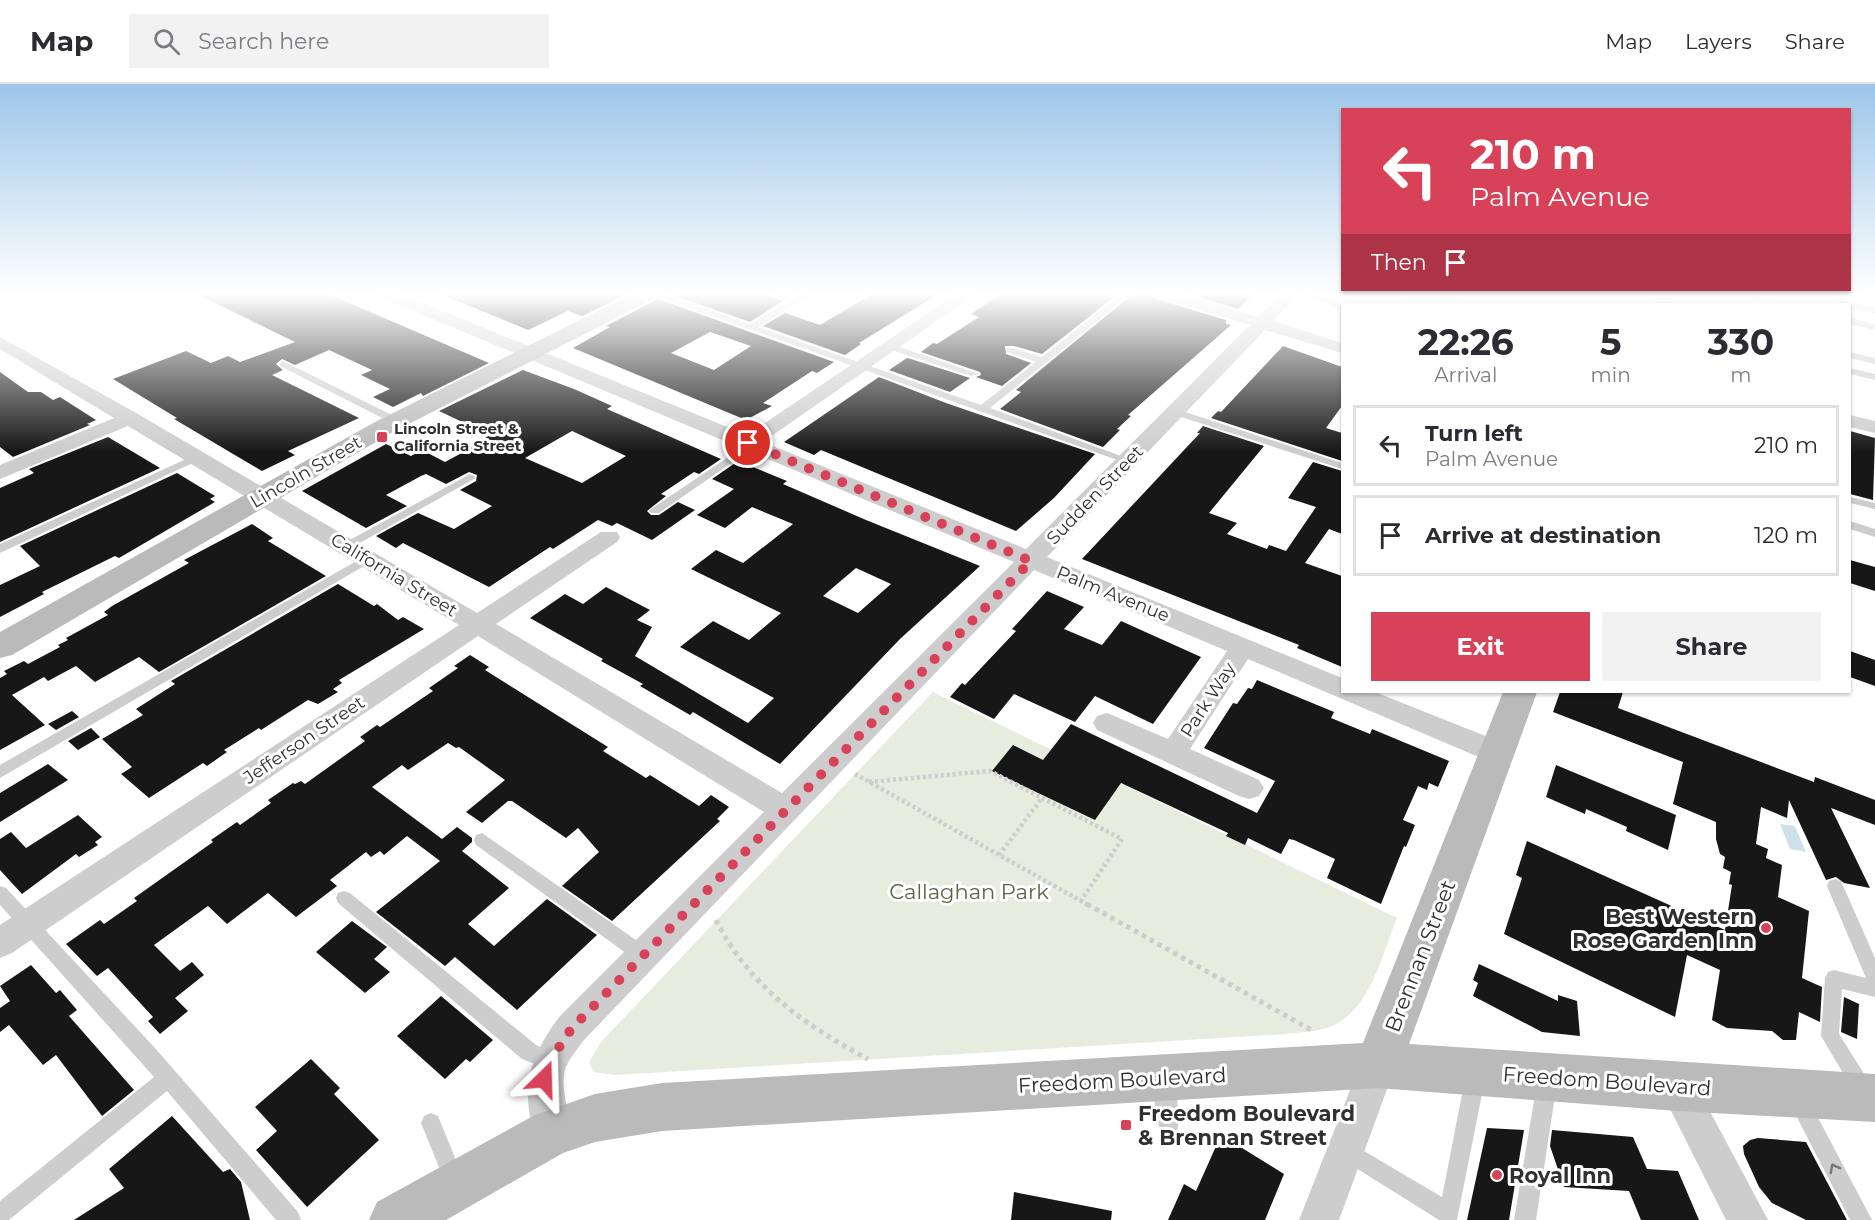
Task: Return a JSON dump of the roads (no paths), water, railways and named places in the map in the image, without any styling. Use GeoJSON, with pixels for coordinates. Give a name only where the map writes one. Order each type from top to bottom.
{"type":"FeatureCollection","features":[{"type":"Feature","properties":{"kind":"street","name":"California Street"},"geometry":{"type":"LineString","coordinates":[[5,346],[478,625],[787,811]]}},
{"type":"Feature","properties":{"kind":"street","name":"Palm Avenue"},"geometry":{"type":"LineString","coordinates":[[512,346],[1341,688]]}},
{"type":"Feature","properties":{"kind":"street","name":"Lincoln Street"},"geometry":{"type":"LineString","coordinates":[[0,646],[396,421],[543,346]]}},
{"type":"Feature","properties":{"kind":"street","name":"Sudden Street"},"geometry":{"type":"LineString","coordinates":[[552,1131],[544,1079],[550,1061],[572,1028],[1241,346]]}},
{"type":"Feature","properties":{"kind":"street"},"geometry":{"type":"LineString","coordinates":[[750,443],[891,347]]}},
{"type":"Feature","properties":{"kind":"street"},"geometry":{"type":"LineString","coordinates":[[0,473],[130,418]]}},
{"type":"Feature","properties":{"kind":"street"},"geometry":{"type":"LineString","coordinates":[[1851,421],[1875,425]]}},
{"type":"Feature","properties":{"kind":"street","name":"Jefferson Street"},"geometry":{"type":"LineString","coordinates":[[0,943],[609,537]]}},
{"type":"Feature","properties":{"kind":"street","name":"Park Way"},"geometry":{"type":"LineString","coordinates":[[1173,753],[1243,647]]}},
{"type":"Feature","properties":{"kind":"street"},"geometry":{"type":"LineString","coordinates":[[1352,693],[1498,753]]}},
{"type":"Feature","properties":{"kind":"street","name":"Brennan Street"},"geometry":{"type":"LineString","coordinates":[[1319,1220],[1521,693]]}},
{"type":"Feature","properties":{"kind":"street","name":"Park Way"},"geometry":{"type":"LineString","coordinates":[[1107,723],[1248,788]]}},
{"type":"Feature","properties":{"kind":"street","name":"Freedom Boulevard"},"geometry":{"type":"LineString","coordinates":[[395,1220],[552,1131],[595,1118],[662,1107],[1378,1065],[1677,1087],[1872,1098]]}},
{"type":"Feature","properties":{"kind":"street"},"geometry":{"type":"LineString","coordinates":[[1677,1087],[1748,1220]]}},
{"type":"Feature","properties":{"kind":"lane"},"geometry":{"type":"LineString","coordinates":[[806,346],[1127,460]]}},
{"type":"Feature","properties":{"kind":"lane"},"geometry":{"type":"LineString","coordinates":[[983,409],[1062,346]]}},
{"type":"Feature","properties":{"kind":"lane"},"geometry":{"type":"LineString","coordinates":[[891,347],[974,374]]}},
{"type":"Feature","properties":{"kind":"lane"},"geometry":{"type":"LineString","coordinates":[[1010,350],[1043,361]]}},
{"type":"Feature","properties":{"kind":"lane"},"geometry":{"type":"LineString","coordinates":[[1851,355],[1875,361]]}},
{"type":"Feature","properties":{"kind":"lane"},"geometry":{"type":"LineString","coordinates":[[283,364],[396,421]]}},
{"type":"Feature","properties":{"kind":"lane"},"geometry":{"type":"LineString","coordinates":[[1851,371],[1875,377]]}},
{"type":"Feature","properties":{"kind":"lane"},"geometry":{"type":"LineString","coordinates":[[1176,412],[1341,466]]}},
{"type":"Feature","properties":{"kind":"lane"},"geometry":{"type":"LineString","coordinates":[[655,511],[750,443]]}},
{"type":"Feature","properties":{"kind":"lane"},"geometry":{"type":"LineString","coordinates":[[0,549],[195,458]]}},
{"type":"Feature","properties":{"kind":"lane"},"geometry":{"type":"LineString","coordinates":[[345,546],[470,477]]}},
{"type":"Feature","properties":{"kind":"lane"},"geometry":{"type":"LineString","coordinates":[[1851,500],[1875,506]]}},
{"type":"Feature","properties":{"kind":"lane"},"geometry":{"type":"LineString","coordinates":[[1851,525],[1875,533]]}},
{"type":"Feature","properties":{"kind":"lane"},"geometry":{"type":"LineString","coordinates":[[0,772],[367,559]]}},
{"type":"Feature","properties":{"kind":"lane"},"geometry":{"type":"LineString","coordinates":[[482,840],[643,955]]}},
{"type":"Feature","properties":{"kind":"lane"},"geometry":{"type":"LineString","coordinates":[[1835,886],[1875,978]]}},
{"type":"Feature","properties":{"kind":"lane"},"geometry":{"type":"LineString","coordinates":[[0,894],[168,1078],[290,1220]]}},
{"type":"Feature","properties":{"kind":"lane"},"geometry":{"type":"LineString","coordinates":[[344,898],[529,1052],[550,1061]]}},
{"type":"Feature","properties":{"kind":"lane"},"geometry":{"type":"LineString","coordinates":[[1872,1098],[1830,1036],[1834,978],[1875,989]]}},
{"type":"Feature","properties":{"kind":"lane"},"geometry":{"type":"LineString","coordinates":[[1345,1149],[1448,1217],[1476,1072]]}},
{"type":"Feature","properties":{"kind":"lane"},"geometry":{"type":"LineString","coordinates":[[1164,1077],[1169,1127]]}},
{"type":"Feature","properties":{"kind":"lane"},"geometry":{"type":"LineString","coordinates":[[0,1214],[168,1078]]}},
{"type":"Feature","properties":{"kind":"lane"},"geometry":{"type":"LineString","coordinates":[[1525,1220],[1547,1078]]}},
{"type":"Feature","properties":{"kind":"lane"},"geometry":{"type":"LineString","coordinates":[[1795,1094],[1861,1220]]}},
{"type":"Feature","properties":{"kind":"lane"},"geometry":{"type":"LineString","coordinates":[[431,1123],[456,1185]]}},
{"type":"Feature","properties":{"kind":"water"},"geometry":{"type":"Polygon","coordinates":[[[1780,824],[1795,826],[1806,852],[1790,849],[1780,824]]]}},
{"type":"Feature","properties":{"kind":"place","name":"Lincoln Street & California Street"},"geometry":{"type":"Point","coordinates":[382,437]}},
{"type":"Feature","properties":{"kind":"place","name":"Best Western Rose Garden Inn"},"geometry":{"type":"Point","coordinates":[1766,928]}},
{"type":"Feature","properties":{"kind":"place","name":"Freedom Boulevard & Brennan Street"},"geometry":{"type":"Point","coordinates":[1126,1125]}},
{"type":"Feature","properties":{"kind":"place","name":"Royal Inn"},"geometry":{"type":"Point","coordinates":[1497,1175]}},
{"type":"Feature","properties":{"kind":"park label","name":"Callaghan Park"},"geometry":{"type":"Point","coordinates":[969,891]}}]}
